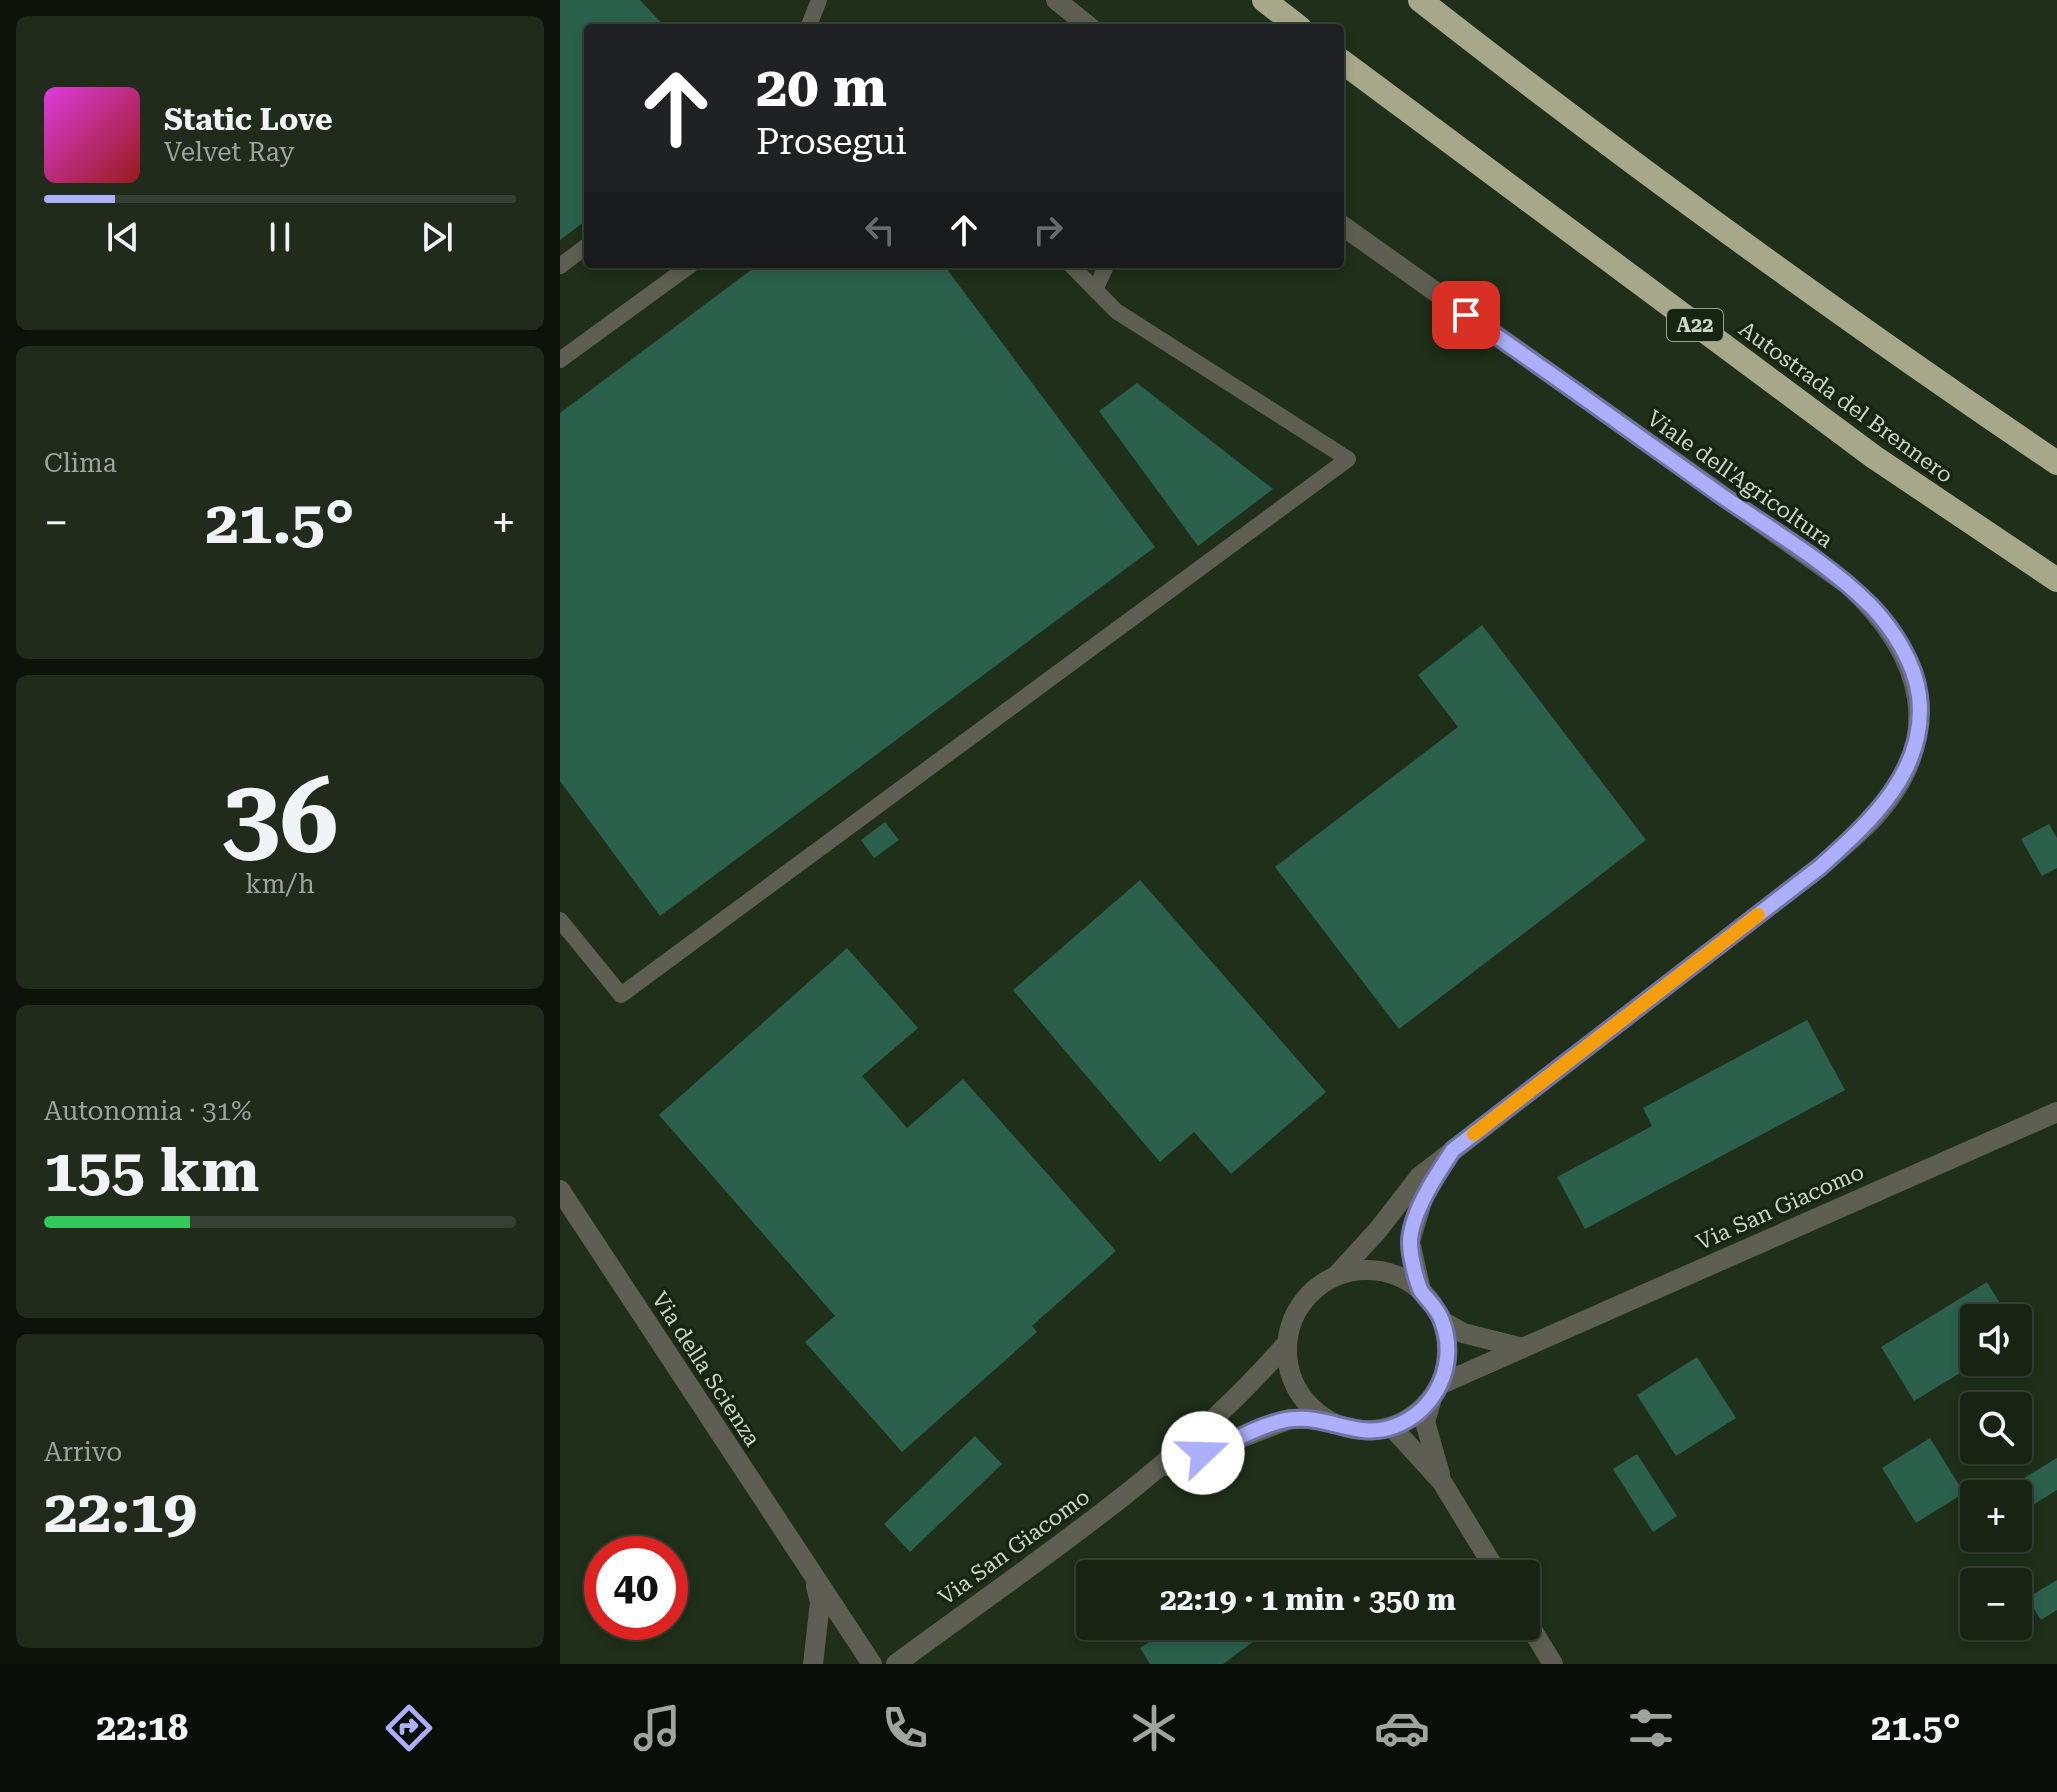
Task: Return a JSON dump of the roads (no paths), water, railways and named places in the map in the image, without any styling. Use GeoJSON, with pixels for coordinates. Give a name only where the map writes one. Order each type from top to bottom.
{"type":"FeatureCollection","features":[{"type":"Feature","properties":{"kind":"highway"},"geometry":{"type":"LineString","coordinates":[[1264,0],[1295,24]]}},
{"type":"Feature","properties":{"kind":"highway"},"geometry":{"type":"LineString","coordinates":[[1420,0],[1681,197],[1929,376],[2057,463]]}},
{"type":"Feature","properties":{"kind":"highway","name":"Autostrada del Brennero"},"geometry":{"type":"LineString","coordinates":[[1344,63],[1874,457],[2057,580]]}},
{"type":"Feature","properties":{"kind":"street"},"geometry":{"type":"LineString","coordinates":[[1056,0],[1086,24]]}},
{"type":"Feature","properties":{"kind":"street","name":"Viale dell'Agricoltura"},"geometry":{"type":"LineString","coordinates":[[1336,1276],[1378,1230],[1419,1177],[1820,867],[1871,821],[1897,786],[1910,759],[1918,734],[1919,695],[1910,665],[1893,633],[1847,584],[1344,227]]}},
{"type":"Feature","properties":{"kind":"street","name":"Via San Giacomo"},"geometry":{"type":"LineString","coordinates":[[1436,1391],[1523,1348],[2057,1112]]}},
{"type":"Feature","properties":{"kind":"street","name":"Viale dell'Agricoltura"},"geometry":{"type":"LineString","coordinates":[[1421,1290],[1410,1242],[1425,1192],[1453,1150]]}},
{"type":"Feature","properties":{"kind":"street","name":"Via della Scienza"},"geometry":{"type":"LineString","coordinates":[[560,1190],[872,1664]]}},
{"type":"Feature","properties":{"kind":"street"},"geometry":{"type":"LineString","coordinates":[[1436,1391],[1414,1416],[1392,1427],[1356,1430],[1322,1418],[1294,1386],[1287,1365],[1287,1343],[1298,1309],[1309,1295],[1336,1276],[1365,1270],[1380,1271],[1409,1281],[1421,1290],[1442,1321],[1448,1352],[1436,1391],[1425,1422],[1442,1482]]}},
{"type":"Feature","properties":{"kind":"street"},"geometry":{"type":"LineString","coordinates":[[1442,1321],[1463,1333],[1523,1348]]}},
{"type":"Feature","properties":{"kind":"street","name":"Via San Giacomo"},"geometry":{"type":"LineString","coordinates":[[896,1664],[1160,1469],[1261,1373],[1287,1343]]}},
{"type":"Feature","properties":{"kind":"street","name":"Via San Giacomo"},"geometry":{"type":"LineString","coordinates":[[1160,1469],[1290,1419],[1322,1418]]}},
{"type":"Feature","properties":{"kind":"street"},"geometry":{"type":"LineString","coordinates":[[1392,1427],[1442,1482],[1489,1560]]}},
{"type":"Feature","properties":{"kind":"street","name":"Via della Scienza"},"geometry":{"type":"LineString","coordinates":[[813,1574],[820,1602],[813,1664]]}},
{"type":"Feature","properties":{"kind":"street"},"geometry":{"type":"LineString","coordinates":[[1538,1640],[1553,1664]]}},
{"type":"Feature","properties":{"kind":"lane"},"geometry":{"type":"LineString","coordinates":[[810,24],[819,0]]}},
{"type":"Feature","properties":{"kind":"lane"},"geometry":{"type":"LineString","coordinates":[[560,266],[584,248]]}},
{"type":"Feature","properties":{"kind":"lane"},"geometry":{"type":"LineString","coordinates":[[560,360],[686,268]]}},
{"type":"Feature","properties":{"kind":"lane"},"geometry":{"type":"LineString","coordinates":[[560,920],[621,995],[1348,459],[1116,311],[1074,268]]}},
{"type":"Feature","properties":{"kind":"lane"},"geometry":{"type":"LineString","coordinates":[[1095,290],[1105,268]]}}]}
